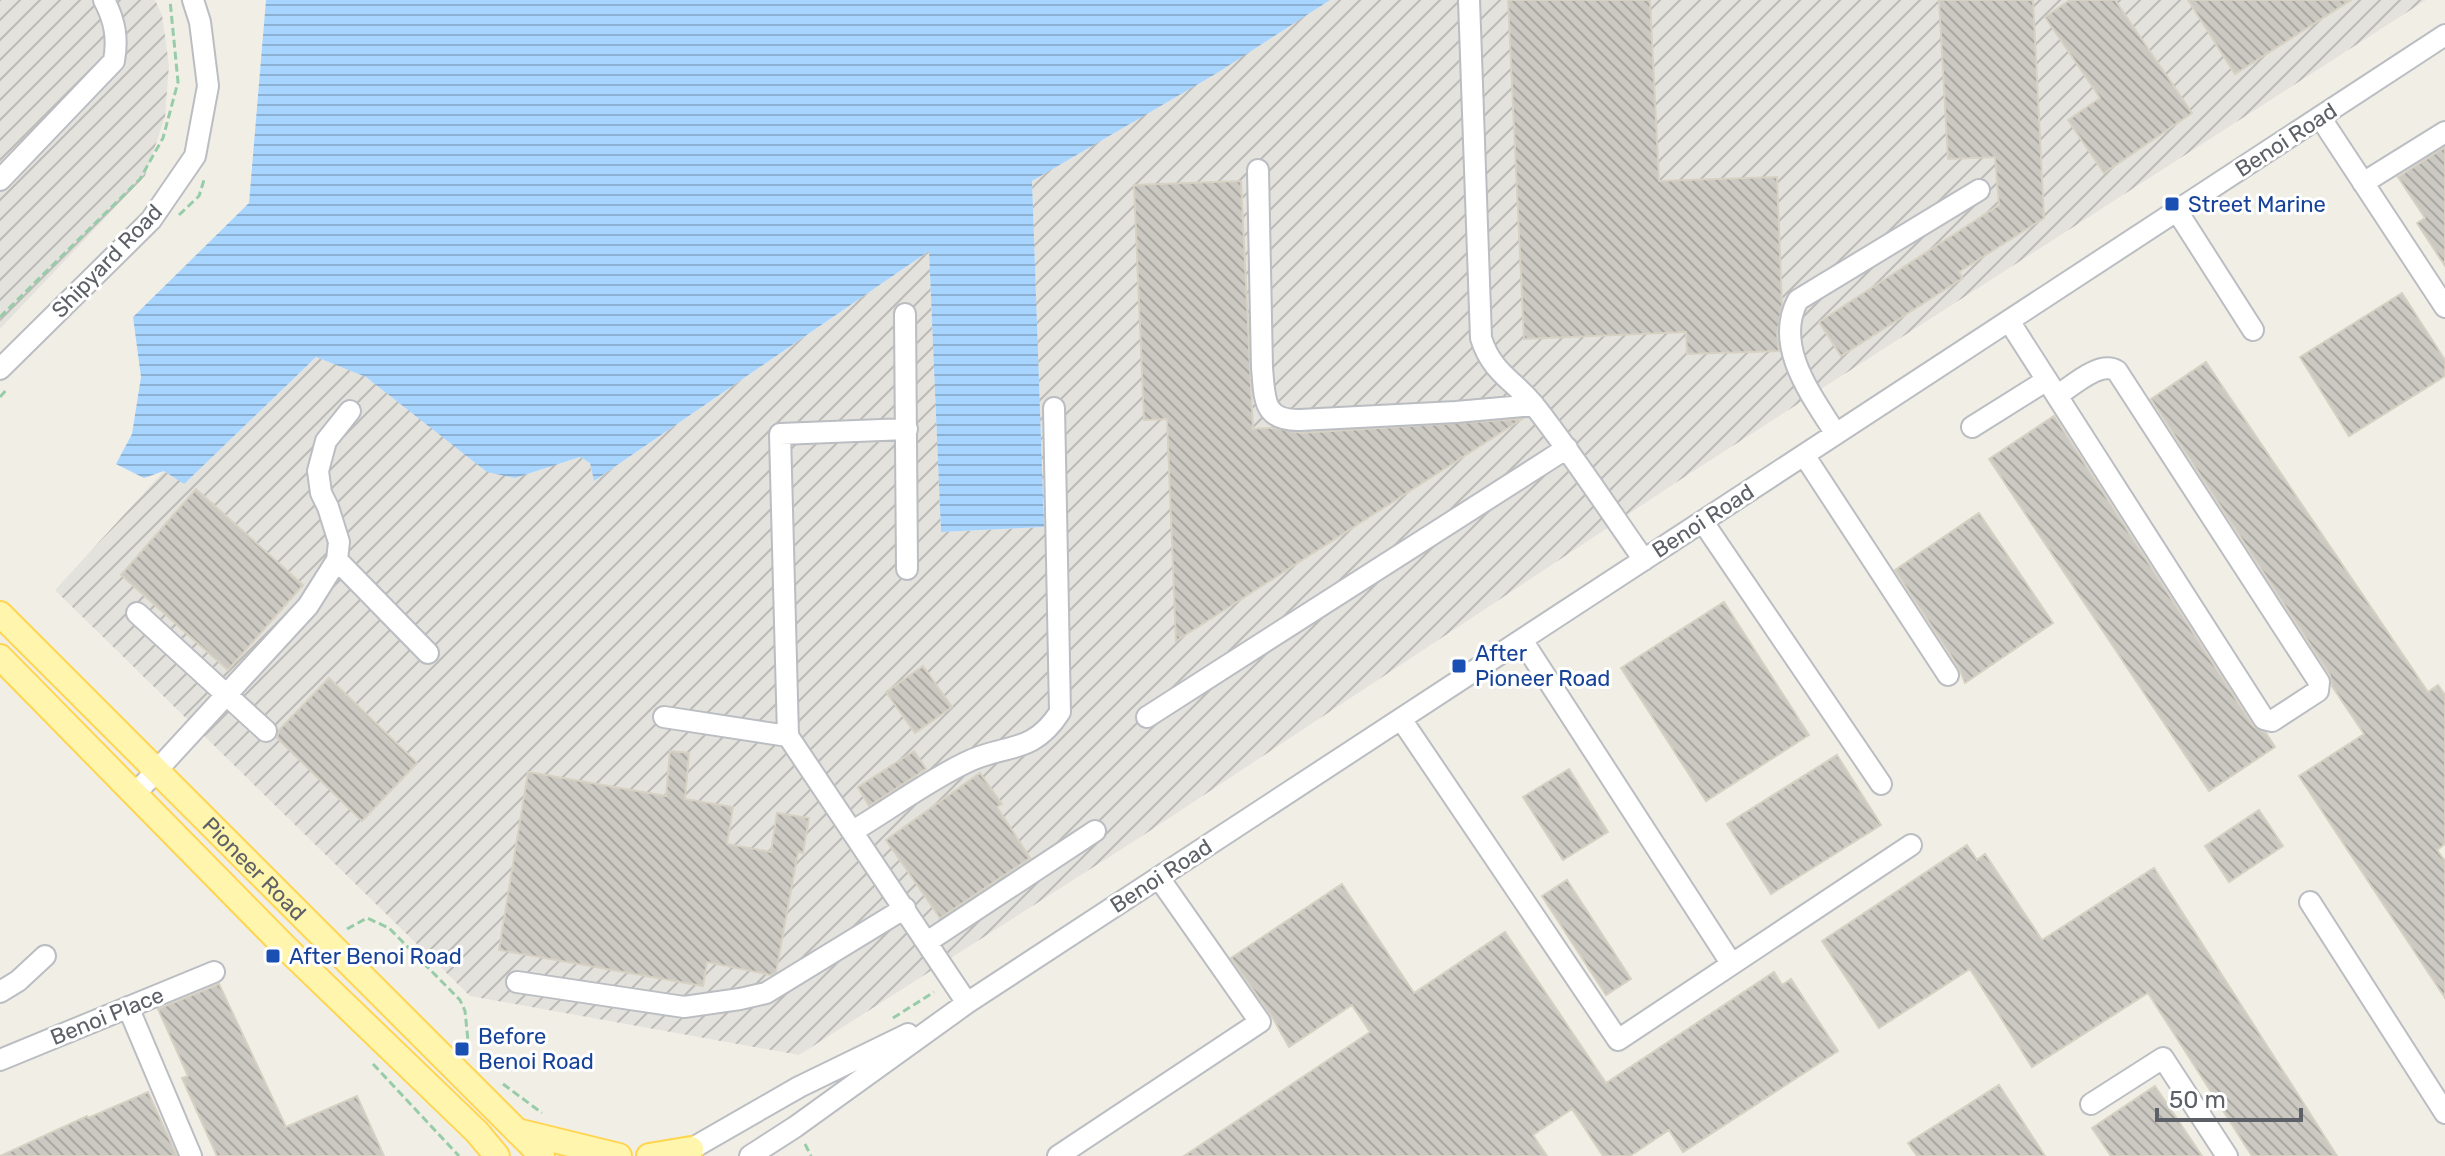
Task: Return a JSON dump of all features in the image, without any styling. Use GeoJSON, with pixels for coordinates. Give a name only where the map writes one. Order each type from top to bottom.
{"type":"FeatureCollection","features":[{"type":"Feature","properties":{"kind":"main road","name":"Pioneer Road"},"geometry":{"type":"LineString","coordinates":[[0,614],[542,1156]]}},
{"type":"Feature","properties":{"kind":"main road","name":"Pioneer Road"},"geometry":{"type":"LineString","coordinates":[[0,657],[286,948],[477,1132],[497,1156]]}},
{"type":"Feature","properties":{"kind":"main road"},"geometry":{"type":"LineString","coordinates":[[517,1131],[619,1156]]}},
{"type":"Feature","properties":{"kind":"main road"},"geometry":{"type":"LineString","coordinates":[[477,1132],[490,1156]]}},
{"type":"Feature","properties":{"kind":"main road"},"geometry":{"type":"LineString","coordinates":[[649,1156],[684,1153]]}},
{"type":"Feature","properties":{"kind":"street"},"geometry":{"type":"LineString","coordinates":[[0,180],[114,61],[117,42],[113,19],[104,0]]}},
{"type":"Feature","properties":{"kind":"street","name":"Shipyard Road"},"geometry":{"type":"LineString","coordinates":[[0,369],[151,220],[195,156],[208,86],[200,22],[193,0]]}},
{"type":"Feature","properties":{"kind":"street"},"geometry":{"type":"LineString","coordinates":[[1469,0],[1481,338],[1485,351],[1497,371],[1534,405],[1567,448],[1644,560]]}},
{"type":"Feature","properties":{"kind":"street","name":"Benoi Road"},"geometry":{"type":"LineString","coordinates":[[750,1156],[965,1005],[2445,35]]}},
{"type":"Feature","properties":{"kind":"street"},"geometry":{"type":"LineString","coordinates":[[2320,117],[2445,307]]}},
{"type":"Feature","properties":{"kind":"street"},"geometry":{"type":"LineString","coordinates":[[2363,183],[2445,132]]}},
{"type":"Feature","properties":{"kind":"street"},"geometry":{"type":"LineString","coordinates":[[1258,170],[1262,368],[1265,399],[1276,417],[1300,420],[1534,405]]}},
{"type":"Feature","properties":{"kind":"street"},"geometry":{"type":"LineString","coordinates":[[1836,434],[1804,382],[1795,361],[1791,311],[1798,300],[1979,190]]}},
{"type":"Feature","properties":{"kind":"street"},"geometry":{"type":"LineString","coordinates":[[2177,211],[2253,330]]}},
{"type":"Feature","properties":{"kind":"street"},"geometry":{"type":"LineString","coordinates":[[905,314],[907,569]]}},
{"type":"Feature","properties":{"kind":"street"},"geometry":{"type":"LineString","coordinates":[[1972,427],[2052,388],[2102,368],[2111,367],[2117,371],[2319,682],[2318,691],[2272,721],[2264,719],[2052,388],[2009,321]]}},
{"type":"Feature","properties":{"kind":"street"},"geometry":{"type":"LineString","coordinates":[[853,831],[966,762],[1004,752],[1048,731],[1060,712],[1054,408]]}},
{"type":"Feature","properties":{"kind":"street"},"geometry":{"type":"LineString","coordinates":[[135,794],[308,606],[337,560],[339,542],[321,493],[318,471],[326,441],[350,411]]}},
{"type":"Feature","properties":{"kind":"street"},"geometry":{"type":"LineString","coordinates":[[907,429],[780,434],[788,736],[905,908],[965,1005]]}},
{"type":"Feature","properties":{"kind":"street"},"geometry":{"type":"LineString","coordinates":[[1147,717],[1567,448]]}},
{"type":"Feature","properties":{"kind":"street"},"geometry":{"type":"LineString","coordinates":[[1804,455],[1948,675]]}},
{"type":"Feature","properties":{"kind":"street"},"geometry":{"type":"LineString","coordinates":[[1703,522],[1881,784]]}},
{"type":"Feature","properties":{"kind":"street"},"geometry":{"type":"LineString","coordinates":[[337,560],[428,653]]}},
{"type":"Feature","properties":{"kind":"street"},"geometry":{"type":"LineString","coordinates":[[137,613],[266,731]]}},
{"type":"Feature","properties":{"kind":"street"},"geometry":{"type":"LineString","coordinates":[[1522,640],[1731,963]]}},
{"type":"Feature","properties":{"kind":"street"},"geometry":{"type":"LineString","coordinates":[[664,717],[788,736]]}},
{"type":"Feature","properties":{"kind":"street"},"geometry":{"type":"LineString","coordinates":[[1401,719],[1618,1040],[1911,845]]}},
{"type":"Feature","properties":{"kind":"street"},"geometry":{"type":"LineString","coordinates":[[927,942],[1095,831]]}},
{"type":"Feature","properties":{"kind":"street"},"geometry":{"type":"LineString","coordinates":[[1058,1156],[1084,1149],[1260,1022],[1159,878]]}},
{"type":"Feature","properties":{"kind":"street"},"geometry":{"type":"LineString","coordinates":[[2310,902],[2445,1113]]}},
{"type":"Feature","properties":{"kind":"street"},"geometry":{"type":"LineString","coordinates":[[517,982],[684,1007],[740,999],[766,993],[905,908]]}},
{"type":"Feature","properties":{"kind":"street"},"geometry":{"type":"LineString","coordinates":[[0,992],[18,981],[45,956]]}},
{"type":"Feature","properties":{"kind":"street","name":"Benoi Place"},"geometry":{"type":"LineString","coordinates":[[0,1060],[214,972]]}},
{"type":"Feature","properties":{"kind":"street","name":"Benoi Road"},"geometry":{"type":"LineString","coordinates":[[684,1153],[799,1087],[965,1005]]}},
{"type":"Feature","properties":{"kind":"street"},"geometry":{"type":"LineString","coordinates":[[128,1007],[191,1156]]}},
{"type":"Feature","properties":{"kind":"street"},"geometry":{"type":"LineString","coordinates":[[2091,1104],[2163,1058],[2227,1156]]}},
{"type":"Feature","properties":{"kind":"path"},"geometry":{"type":"LineString","coordinates":[[0,317],[140,179],[163,138],[178,82],[170,0]]}},
{"type":"Feature","properties":{"kind":"path"},"geometry":{"type":"LineString","coordinates":[[326,939],[367,918],[389,928],[460,1000],[465,1011],[468,1050],[475,1059]]}},
{"type":"Feature","properties":{"kind":"path"},"geometry":{"type":"LineString","coordinates":[[889,1020],[952,980]]}},
{"type":"Feature","properties":{"kind":"path"},"geometry":{"type":"LineString","coordinates":[[495,1078],[545,1116]]}},
{"type":"Feature","properties":{"kind":"shaded area"},"geometry":{"type":"Polygon","coordinates":[[[0,0],[155,0],[162,15],[169,65],[165,117],[145,176],[0,329],[0,0]]]}},
{"type":"Feature","properties":{"kind":"shaded area"},"geometry":{"type":"Polygon","coordinates":[[[1324,0],[2426,0],[1689,474],[1139,838],[799,1055],[470,996],[55,590],[164,471],[184,483],[316,357],[366,377],[515,478],[580,457],[590,463],[594,481],[929,251],[941,532],[1043,527],[1032,181],[1324,0]]]}},
{"type":"Feature","properties":{"kind":"water"},"geometry":{"type":"Polygon","coordinates":[[[266,0],[1330,0],[1217,73],[1032,181],[1044,527],[941,532],[929,251],[594,481],[590,463],[580,457],[515,478],[487,472],[366,377],[316,357],[184,484],[164,471],[144,478],[116,464],[132,434],[141,377],[133,317],[249,203],[266,0]]]}},
{"type":"Feature","properties":{"kind":"building"},"geometry":{"type":"Polygon","coordinates":[[[1508,0],[1650,0],[1659,181],[1777,177],[1782,305],[1777,334],[1779,351],[1687,354],[1686,332],[1524,339],[1508,0]]]}},
{"type":"Feature","properties":{"kind":"building"},"geometry":{"type":"Polygon","coordinates":[[[1939,0],[2033,0],[2044,218],[1959,272],[1963,278],[1841,356],[1819,322],[1999,205],[1995,157],[1948,159],[1939,0]]]}},
{"type":"Feature","properties":{"kind":"building"},"geometry":{"type":"Polygon","coordinates":[[[2070,0],[2115,0],[2192,113],[2104,173],[2068,120],[2100,98],[2045,17],[2070,0]]]}},
{"type":"Feature","properties":{"kind":"building"},"geometry":{"type":"Polygon","coordinates":[[[2188,0],[2351,0],[2235,74],[2188,0]]]}},
{"type":"Feature","properties":{"kind":"building"},"geometry":{"type":"Polygon","coordinates":[[[2445,147],[2445,266],[2417,223],[2425,218],[2398,177],[2445,147]]]}},
{"type":"Feature","properties":{"kind":"building"},"geometry":{"type":"Polygon","coordinates":[[[1241,181],[1253,429],[1273,428],[1301,433],[1522,419],[1176,641],[1167,419],[1144,420],[1134,185],[1241,181]]]}},
{"type":"Feature","properties":{"kind":"building"},"geometry":{"type":"Polygon","coordinates":[[[2402,293],[2445,360],[2445,376],[2349,436],[2300,357],[2402,293]]]}},
{"type":"Feature","properties":{"kind":"building"},"geometry":{"type":"Polygon","coordinates":[[[2206,362],[2428,692],[2438,685],[2445,695],[2445,844],[2437,850],[2445,861],[2445,998],[2299,776],[2364,734],[2332,686],[2330,675],[2151,399],[2206,362]]]}},
{"type":"Feature","properties":{"kind":"building"},"geometry":{"type":"Polygon","coordinates":[[[2054,416],[2253,726],[2266,733],[2275,747],[2209,791],[1989,459],[2054,416]]]}},
{"type":"Feature","properties":{"kind":"building"},"geometry":{"type":"Polygon","coordinates":[[[196,489],[303,585],[228,670],[121,575],[196,489]]]}},
{"type":"Feature","properties":{"kind":"building"},"geometry":{"type":"Polygon","coordinates":[[[1979,513],[2053,623],[1965,683],[1959,668],[1895,570],[1979,513]]]}},
{"type":"Feature","properties":{"kind":"building"},"geometry":{"type":"Polygon","coordinates":[[[1724,602],[1809,735],[1706,801],[1621,668],[1724,602]]]}},
{"type":"Feature","properties":{"kind":"building"},"geometry":{"type":"Polygon","coordinates":[[[923,666],[952,707],[915,733],[886,692],[923,666]]]}},
{"type":"Feature","properties":{"kind":"building"},"geometry":{"type":"Polygon","coordinates":[[[329,678],[417,763],[362,821],[277,738],[279,730],[329,678]]]}},
{"type":"Feature","properties":{"kind":"building"},"geometry":{"type":"Polygon","coordinates":[[[670,751],[689,753],[685,799],[733,807],[727,844],[771,852],[777,813],[809,818],[803,853],[798,852],[776,972],[771,975],[707,962],[703,986],[499,950],[528,772],[666,796],[670,751]]]}},
{"type":"Feature","properties":{"kind":"building"},"geometry":{"type":"Polygon","coordinates":[[[914,751],[926,769],[869,806],[858,787],[914,751]]]}},
{"type":"Feature","properties":{"kind":"building"},"geometry":{"type":"Polygon","coordinates":[[[1837,755],[1881,825],[1771,894],[1727,824],[1837,755]]]}},
{"type":"Feature","properties":{"kind":"building"},"geometry":{"type":"Polygon","coordinates":[[[1569,769],[1608,832],[1563,860],[1523,797],[1569,769]]]}},
{"type":"Feature","properties":{"kind":"building"},"geometry":{"type":"Polygon","coordinates":[[[980,773],[1002,804],[997,807],[1030,858],[940,918],[886,840],[980,773]]]}},
{"type":"Feature","properties":{"kind":"building"},"geometry":{"type":"Polygon","coordinates":[[[2259,810],[2283,846],[2229,882],[2205,846],[2259,810]]]}},
{"type":"Feature","properties":{"kind":"building"},"geometry":{"type":"Polygon","coordinates":[[[1967,845],[1977,860],[1985,854],[2042,940],[2154,868],[2337,1156],[2252,1156],[2148,993],[2032,1067],[1970,969],[1879,1028],[1822,941],[1967,845]]]}},
{"type":"Feature","properties":{"kind":"building"},"geometry":{"type":"Polygon","coordinates":[[[1567,880],[1631,979],[1606,995],[1542,896],[1567,880]]]}},
{"type":"Feature","properties":{"kind":"building"},"geometry":{"type":"Polygon","coordinates":[[[1342,884],[1414,993],[1505,932],[1606,1083],[1774,972],[1782,985],[1791,979],[1838,1051],[1683,1152],[1669,1130],[1630,1156],[1603,1156],[1572,1109],[1533,1135],[1547,1156],[1184,1156],[1370,1032],[1352,1005],[1289,1047],[1231,958],[1342,884]]]}},
{"type":"Feature","properties":{"kind":"building"},"geometry":{"type":"Polygon","coordinates":[[[219,984],[286,1127],[357,1096],[384,1156],[217,1156],[182,1078],[188,1076],[158,1009],[219,984]]]}},
{"type":"Feature","properties":{"kind":"building"},"geometry":{"type":"Polygon","coordinates":[[[1999,1085],[2045,1156],[1917,1156],[1908,1143],[1999,1085]]]}},
{"type":"Feature","properties":{"kind":"building"},"geometry":{"type":"Polygon","coordinates":[[[2155,1086],[2202,1156],[2111,1156],[2092,1128],[2155,1086]]]}},
{"type":"Feature","properties":{"kind":"building"},"geometry":{"type":"Polygon","coordinates":[[[148,1092],[177,1156],[0,1156],[87,1116],[148,1092]]]}},
{"type":"Feature","properties":{"kind":"place","name":"Street Marine"},"geometry":{"type":"Point","coordinates":[2172,204]}},
{"type":"Feature","properties":{"kind":"place","name":"After Pioneer Road"},"geometry":{"type":"Point","coordinates":[1459,666]}},
{"type":"Feature","properties":{"kind":"place","name":"After Benoi Road"},"geometry":{"type":"Point","coordinates":[273,956]}},
{"type":"Feature","properties":{"kind":"place","name":"Before Benoi Road"},"geometry":{"type":"Point","coordinates":[462,1049]}}]}
